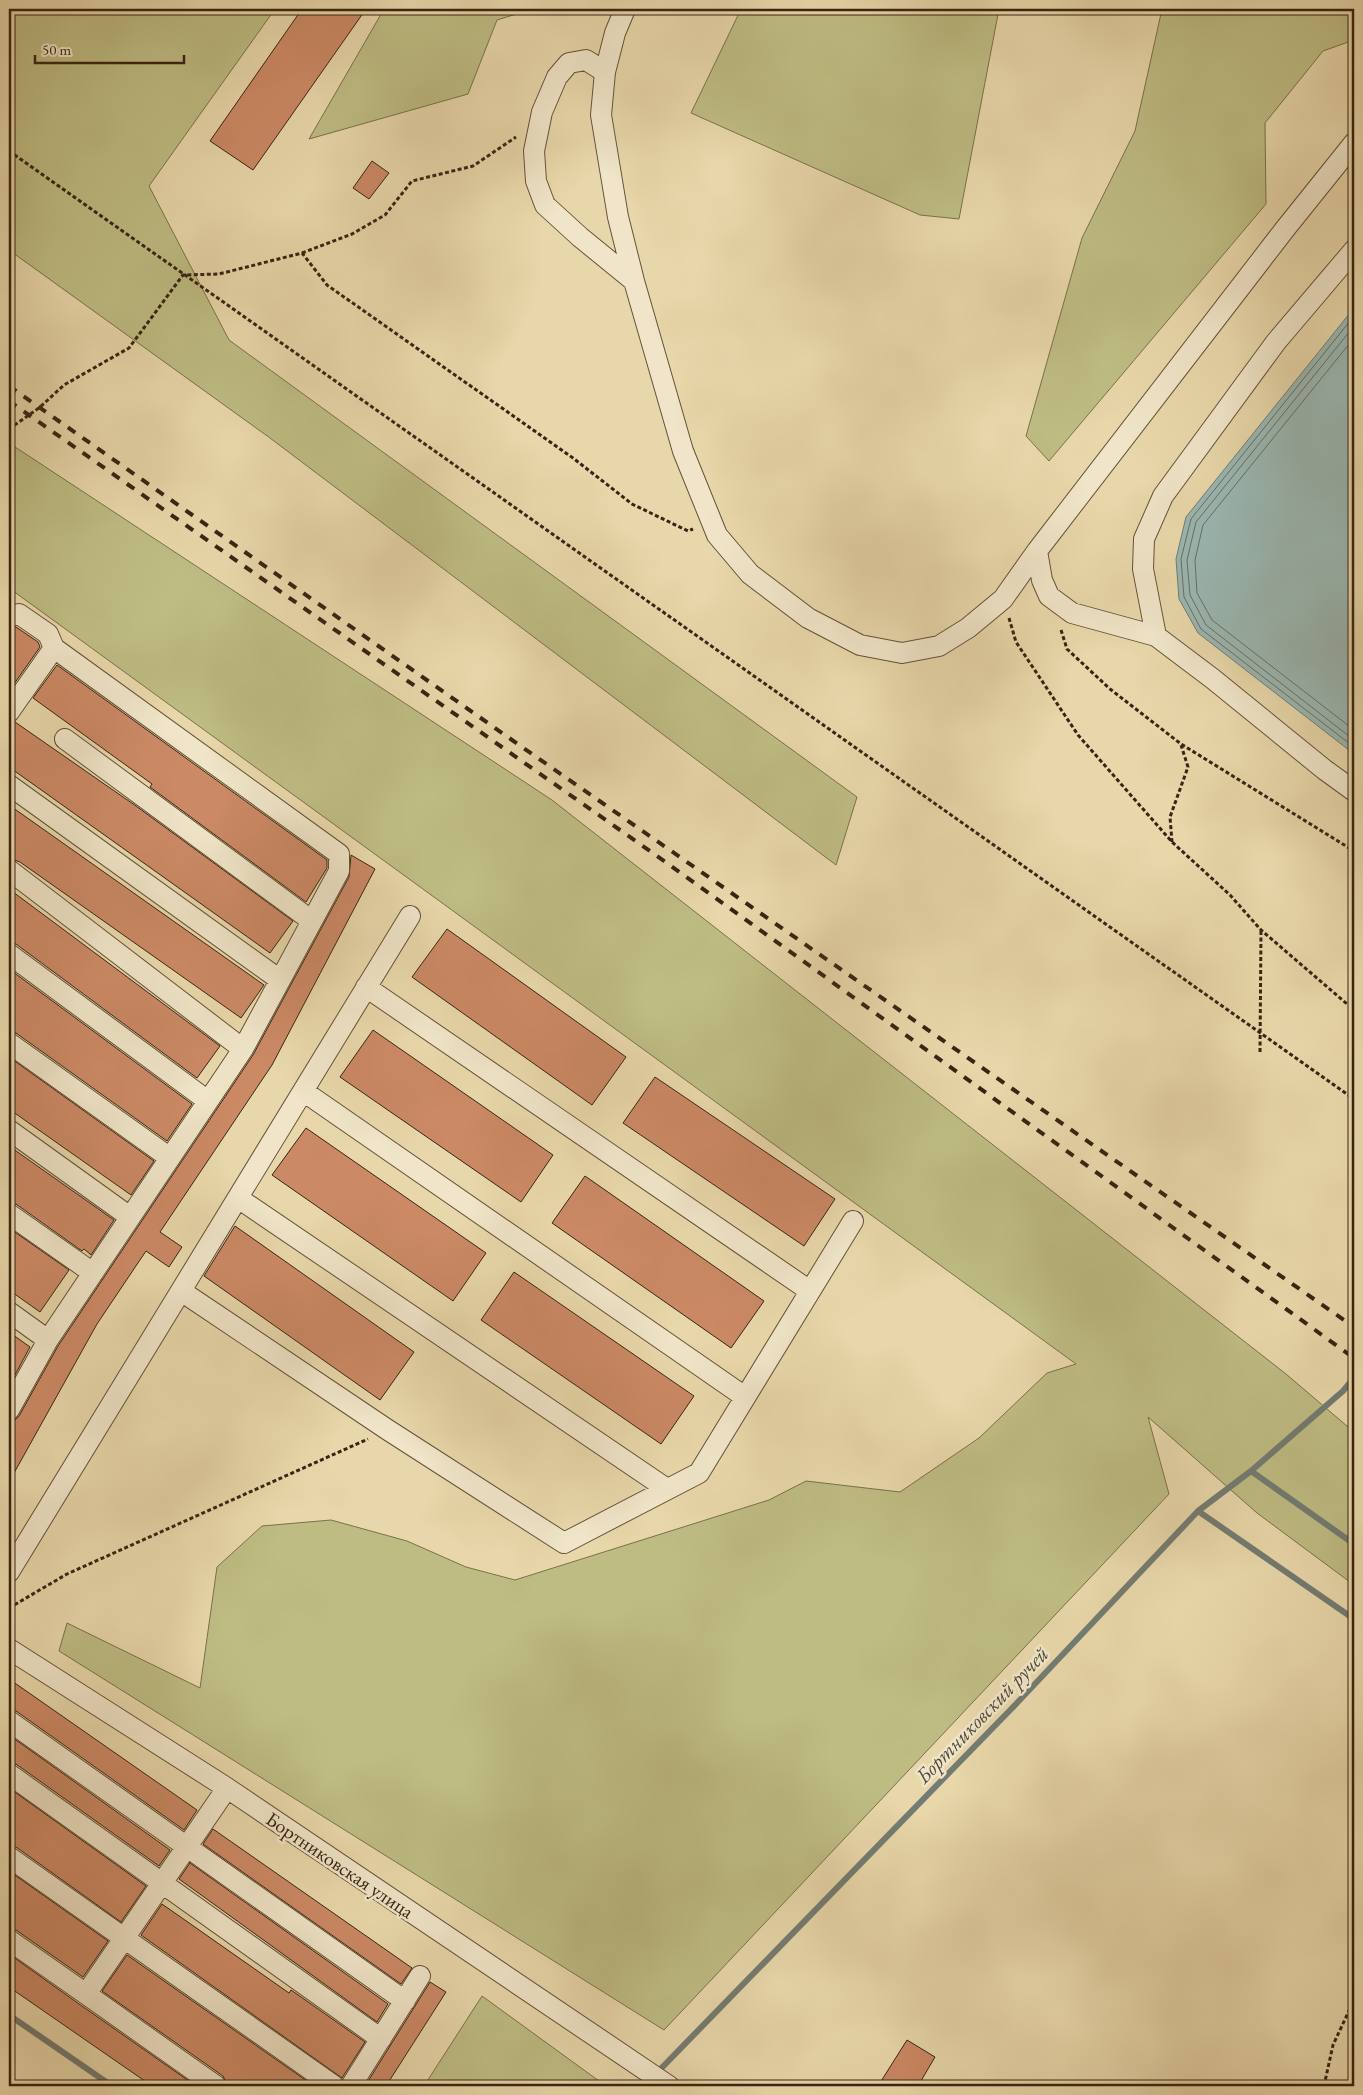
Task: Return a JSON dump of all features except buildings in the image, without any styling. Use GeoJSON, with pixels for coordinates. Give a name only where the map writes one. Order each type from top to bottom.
{"type":"FeatureCollection","features":[{"type":"Feature","properties":{"kind":"street"},"geometry":{"type":"LineString","coordinates":[[625,9],[615,33],[605,72],[601,115],[618,217],[634,281],[683,451],[717,535],[750,574],[808,618],[860,645],[902,652],[939,646],[968,628],[1002,599],[1284,229],[1354,143]]}},
{"type":"Feature","properties":{"kind":"street"},"geometry":{"type":"LineString","coordinates":[[605,72],[586,60],[569,62],[556,78],[542,112],[534,151],[536,181],[545,205],[580,237],[634,281]]}},
{"type":"Feature","properties":{"kind":"street"},"geometry":{"type":"LineString","coordinates":[[1156,636],[1143,569],[1144,539],[1163,496],[1276,342],[1354,250]]}},
{"type":"Feature","properties":{"kind":"street"},"geometry":{"type":"LineString","coordinates":[[1037,551],[1042,580],[1049,596],[1072,613],[1156,636],[1354,791]]}},
{"type":"Feature","properties":{"kind":"street"},"geometry":{"type":"LineString","coordinates":[[9,616],[20,614],[48,634],[54,648],[338,854],[338,871],[243,1049],[48,1340],[9,1410]]}},
{"type":"Feature","properties":{"kind":"street"},"geometry":{"type":"LineString","coordinates":[[9,712],[54,648]]}},
{"type":"Feature","properties":{"kind":"street"},"geometry":{"type":"LineString","coordinates":[[65,739],[312,921]]}},
{"type":"Feature","properties":{"kind":"street"},"geometry":{"type":"LineString","coordinates":[[9,786],[280,980]]}},
{"type":"Feature","properties":{"kind":"street"},"geometry":{"type":"LineString","coordinates":[[9,870],[243,1049]]}},
{"type":"Feature","properties":{"kind":"street"},"geometry":{"type":"LineString","coordinates":[[9,1572],[410,916]]}},
{"type":"Feature","properties":{"kind":"street"},"geometry":{"type":"LineString","coordinates":[[9,954],[208,1100]]}},
{"type":"Feature","properties":{"kind":"street"},"geometry":{"type":"LineString","coordinates":[[366,988],[810,1291]]}},
{"type":"Feature","properties":{"kind":"street"},"geometry":{"type":"LineString","coordinates":[[9,1043],[170,1158]]}},
{"type":"Feature","properties":{"kind":"street"},"geometry":{"type":"LineString","coordinates":[[303,1091],[745,1397]]}},
{"type":"Feature","properties":{"kind":"street"},"geometry":{"type":"LineString","coordinates":[[9,1130],[130,1217]]}},
{"type":"Feature","properties":{"kind":"street"},"geometry":{"type":"LineString","coordinates":[[238,1198],[667,1489]]}},
{"type":"Feature","properties":{"kind":"street"},"geometry":{"type":"LineString","coordinates":[[9,1214],[93,1274]]}},
{"type":"Feature","properties":{"kind":"street"},"geometry":{"type":"LineString","coordinates":[[181,1291],[388,1430],[564,1543],[699,1473],[853,1221]]}},
{"type":"Feature","properties":{"kind":"street"},"geometry":{"type":"LineString","coordinates":[[9,1312],[48,1340]]}},
{"type":"Feature","properties":{"kind":"street","name":"Бортниковская улица"},"geometry":{"type":"LineString","coordinates":[[9,1649],[227,1788],[668,2086]]}},
{"type":"Feature","properties":{"kind":"street"},"geometry":{"type":"LineString","coordinates":[[9,1721],[405,2001]]}},
{"type":"Feature","properties":{"kind":"street"},"geometry":{"type":"LineString","coordinates":[[9,1774],[381,2039]]}},
{"type":"Feature","properties":{"kind":"street"},"geometry":{"type":"LineString","coordinates":[[86,1994],[227,1788]]}},
{"type":"Feature","properties":{"kind":"street"},"geometry":{"type":"LineString","coordinates":[[9,1857],[334,2086]]}},
{"type":"Feature","properties":{"kind":"street"},"geometry":{"type":"LineString","coordinates":[[9,1940],[216,2086]]}},
{"type":"Feature","properties":{"kind":"street"},"geometry":{"type":"LineString","coordinates":[[351,2086],[420,1976]]}},
{"type":"Feature","properties":{"kind":"path"},"geometry":{"type":"LineString","coordinates":[[183,275],[219,274],[302,253],[352,234],[385,215],[412,181],[473,166],[514,140],[542,112]]}},
{"type":"Feature","properties":{"kind":"path"},"geometry":{"type":"LineString","coordinates":[[9,151],[1354,1099]]}},
{"type":"Feature","properties":{"kind":"path"},"geometry":{"type":"LineString","coordinates":[[302,253],[327,285],[574,458],[632,504],[688,531],[711,522]]}},
{"type":"Feature","properties":{"kind":"path"},"geometry":{"type":"LineString","coordinates":[[9,430],[39,408],[64,385],[129,348],[183,275]]}},
{"type":"Feature","properties":{"kind":"path"},"geometry":{"type":"LineString","coordinates":[[1049,596],[1068,649],[1110,689],[1181,744],[1354,852]]}},
{"type":"Feature","properties":{"kind":"path"},"geometry":{"type":"LineString","coordinates":[[1002,599],[1016,642],[1078,735],[1172,842],[1230,895],[1261,930],[1354,1010]]}},
{"type":"Feature","properties":{"kind":"path"},"geometry":{"type":"LineString","coordinates":[[1172,842],[1170,817],[1188,767],[1181,744]]}},
{"type":"Feature","properties":{"kind":"path"},"geometry":{"type":"LineString","coordinates":[[1260,1052],[1261,930]]}},
{"type":"Feature","properties":{"kind":"path"},"geometry":{"type":"LineString","coordinates":[[9,1608],[67,1574],[388,1430]]}},
{"type":"Feature","properties":{"kind":"path"},"geometry":{"type":"LineString","coordinates":[[1324,2086],[1333,2045],[1354,2000]]}},
{"type":"Feature","properties":{"kind":"shaded area"},"geometry":{"type":"Polygon","coordinates":[[[9,9],[275,9],[149,186],[229,340],[857,797],[836,865],[270,438],[9,250],[9,9]]]}},
{"type":"Feature","properties":{"kind":"shaded area"},"geometry":{"type":"Polygon","coordinates":[[[384,9],[519,9],[523,12],[497,20],[468,94],[309,139],[384,9]]]}},
{"type":"Feature","properties":{"kind":"shaded area"},"geometry":{"type":"Polygon","coordinates":[[[741,9],[999,9],[959,219],[920,215],[691,113],[741,9]]]}},
{"type":"Feature","properties":{"kind":"shaded area"},"geometry":{"type":"Polygon","coordinates":[[[1162,9],[1354,9],[1354,40],[1323,51],[1265,123],[1266,204],[1049,461],[1026,436],[1082,238],[1135,131],[1162,9]]]}},
{"type":"Feature","properties":{"kind":"shaded area"},"geometry":{"type":"Polygon","coordinates":[[[9,443],[552,800],[1286,1374],[1354,1432],[1354,1585],[1257,1513],[1148,1417],[1169,1494],[664,2030],[59,1651],[67,1623],[200,1688],[217,1567],[262,1526],[331,1520],[407,1541],[466,1567],[515,1580],[769,1500],[806,1481],[900,1492],[979,1438],[1047,1373],[1076,1364],[9,588],[9,443]]]}},
{"type":"Feature","properties":{"kind":"shaded area"},"geometry":{"type":"Polygon","coordinates":[[[482,1996],[606,2086],[424,2086],[482,1996]]]}},
{"type":"Feature","properties":{"kind":"water"},"geometry":{"type":"Polygon","coordinates":[[[1354,308],[1354,754],[1198,633],[1179,599],[1176,559],[1186,517],[1354,308]]]}},
{"type":"Feature","properties":{"kind":"waterway","name":"Бортниковский ручей"},"geometry":{"type":"LineString","coordinates":[[644,2086],[1016,1704],[1198,1511],[1251,1471],[1343,1391],[1354,1378]]}},
{"type":"Feature","properties":{"kind":"waterway"},"geometry":{"type":"LineString","coordinates":[[1251,1471],[1354,1544]]}},
{"type":"Feature","properties":{"kind":"waterway"},"geometry":{"type":"LineString","coordinates":[[1198,1511],[1354,1619]]}},
{"type":"Feature","properties":{"kind":"waterway"},"geometry":{"type":"LineString","coordinates":[[9,2015],[112,2086]]}},
{"type":"Feature","properties":{"kind":"railway"},"geometry":{"type":"LineString","coordinates":[[9,386],[512,740],[1354,1327]]}},
{"type":"Feature","properties":{"kind":"railway"},"geometry":{"type":"LineString","coordinates":[[9,401],[667,863],[1354,1358]]}}]}
